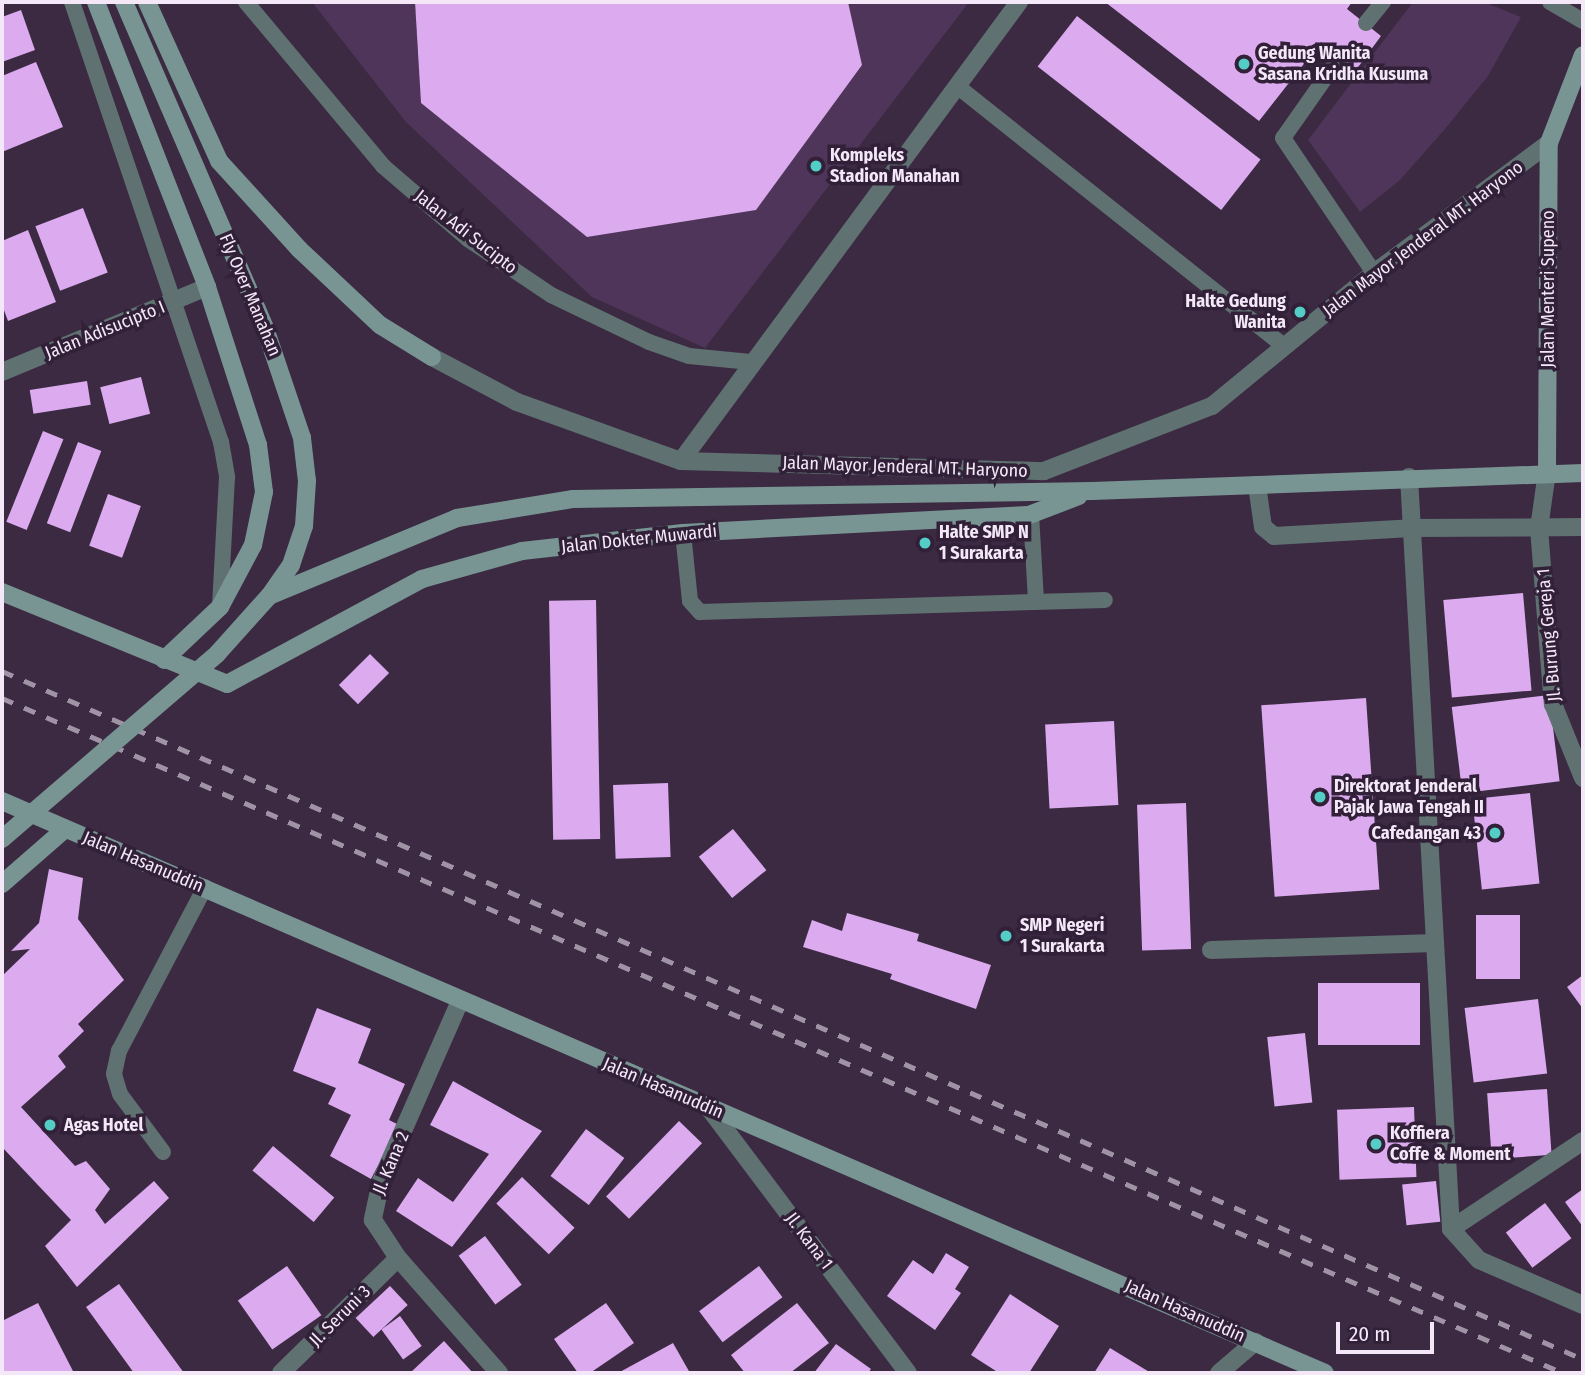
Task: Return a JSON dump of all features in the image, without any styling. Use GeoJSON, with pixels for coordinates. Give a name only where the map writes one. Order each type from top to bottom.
{"type":"FeatureCollection","features":[{"type":"Feature","properties":{"kind":"main road"},"geometry":{"type":"LineString","coordinates":[[2,592],[164,660],[220,607],[253,545],[264,492],[258,445],[207,287],[96,2]]}},
{"type":"Feature","properties":{"kind":"main road","name":"Fly Over Manahan"},"geometry":{"type":"LineString","coordinates":[[2,839],[217,654],[269,596],[291,565],[304,526],[307,481],[302,438],[265,328],[124,2]]}},
{"type":"Feature","properties":{"kind":"main road"},"geometry":{"type":"LineString","coordinates":[[147,2],[219,160],[299,249],[380,325],[432,357]]}},
{"type":"Feature","properties":{"kind":"main road","name":"Jalan Menteri Supeno"},"geometry":{"type":"LineString","coordinates":[[1547,472],[1549,143],[1583,55]]}},
{"type":"Feature","properties":{"kind":"main road"},"geometry":{"type":"LineString","coordinates":[[1092,491],[1409,477],[1583,473]]}},
{"type":"Feature","properties":{"kind":"main road","name":"Fly Over Manahan"},"geometry":{"type":"LineString","coordinates":[[269,596],[457,518],[573,499],[1092,491]]}},
{"type":"Feature","properties":{"kind":"main road","name":"Jalan Dokter Muwardi"},"geometry":{"type":"LineString","coordinates":[[164,660],[213,682],[228,684],[422,579],[522,551],[683,533],[1031,514],[1092,491]]}},
{"type":"Feature","properties":{"kind":"main road","name":"Jalan Hasanuddin"},"geometry":{"type":"LineString","coordinates":[[2,802],[205,887],[460,1001],[1325,1373]]}},
{"type":"Feature","properties":{"kind":"main road"},"geometry":{"type":"LineString","coordinates":[[2,884],[65,829]]}},
{"type":"Feature","properties":{"kind":"street"},"geometry":{"type":"LineString","coordinates":[[681,461],[751,362],[1019,2]]}},
{"type":"Feature","properties":{"kind":"street","name":"Jalan Mayor Jenderal MT. Haryono"},"geometry":{"type":"LineString","coordinates":[[432,357],[517,402],[681,461],[1044,471],[1212,406],[1374,273],[1549,143]]}},
{"type":"Feature","properties":{"kind":"street","name":"Jalan Adisucipto I"},"geometry":{"type":"LineString","coordinates":[[2,372],[207,287]]}},
{"type":"Feature","properties":{"kind":"street","name":"Jalan Menteri Supeno"},"geometry":{"type":"LineString","coordinates":[[1539,528],[1547,472]]}},
{"type":"Feature","properties":{"kind":"street"},"geometry":{"type":"LineString","coordinates":[[1409,477],[1451,1229],[1479,1260],[1583,1305]]}},
{"type":"Feature","properties":{"kind":"street"},"geometry":{"type":"LineString","coordinates":[[1257,485],[1264,527],[1274,536],[1411,527],[1583,527]]}},
{"type":"Feature","properties":{"kind":"street","name":"Jl. Burung Gereja 1"},"geometry":{"type":"LineString","coordinates":[[1539,528],[1553,704],[1583,778]]}},
{"type":"Feature","properties":{"kind":"street"},"geometry":{"type":"LineString","coordinates":[[1210,950],[1435,943]]}},
{"type":"Feature","properties":{"kind":"street","name":"Jl. Kana 2"},"geometry":{"type":"LineString","coordinates":[[460,1001],[375,1196],[373,1220],[398,1258],[499,1373]]}},
{"type":"Feature","properties":{"kind":"street","name":"Jl. Kana 1"},"geometry":{"type":"LineString","coordinates":[[709,1108],[908,1373]]}},
{"type":"Feature","properties":{"kind":"street"},"geometry":{"type":"LineString","coordinates":[[1451,1229],[1583,1141]]}},
{"type":"Feature","properties":{"kind":"street","name":"Jl. Seruni 3"},"geometry":{"type":"LineString","coordinates":[[281,1373],[398,1258]]}},
{"type":"Feature","properties":{"kind":"street"},"geometry":{"type":"LineString","coordinates":[[1219,1373],[1255,1342]]}},
{"type":"Feature","properties":{"kind":"lane"},"geometry":{"type":"LineString","coordinates":[[72,2],[111,112],[171,303],[221,442],[227,477],[220,607]]}},
{"type":"Feature","properties":{"kind":"lane","name":"Jalan Adi Sucipto"},"geometry":{"type":"LineString","coordinates":[[246,2],[383,166],[468,239],[551,295],[649,342],[689,356],[751,362]]}},
{"type":"Feature","properties":{"kind":"lane"},"geometry":{"type":"LineString","coordinates":[[1366,23],[1383,2]]}},
{"type":"Feature","properties":{"kind":"lane"},"geometry":{"type":"LineString","coordinates":[[1550,2],[1583,21]]}},
{"type":"Feature","properties":{"kind":"lane"},"geometry":{"type":"LineString","coordinates":[[1340,57],[1283,138],[1374,273]]}},
{"type":"Feature","properties":{"kind":"lane"},"geometry":{"type":"LineString","coordinates":[[957,86],[1285,347]]}},
{"type":"Feature","properties":{"kind":"lane"},"geometry":{"type":"LineString","coordinates":[[111,112],[136,104]]}},
{"type":"Feature","properties":{"kind":"lane"},"geometry":{"type":"LineString","coordinates":[[1031,514],[1036,602]]}},
{"type":"Feature","properties":{"kind":"lane"},"geometry":{"type":"LineString","coordinates":[[683,533],[690,601],[701,612],[1105,600]]}},
{"type":"Feature","properties":{"kind":"lane"},"geometry":{"type":"LineString","coordinates":[[163,1152],[120,1094],[114,1074],[119,1051],[205,887]]}},
{"type":"Feature","properties":{"kind":"shaded area","name":"Kompleks Stadion Manahan"},"geometry":{"type":"Polygon","coordinates":[[[312,2],[415,2],[421,103],[587,237],[755,210],[862,65],[848,2],[969,2],[705,348],[592,297],[406,122],[312,2]]]}},
{"type":"Feature","properties":{"kind":"shaded area"},"geometry":{"type":"Polygon","coordinates":[[[1413,2],[1484,2],[1521,17],[1488,76],[1445,129],[1400,180],[1360,212],[1308,140],[1413,2]]]}},
{"type":"Feature","properties":{"kind":"building"},"geometry":{"type":"Polygon","coordinates":[[[415,2],[848,2],[862,65],[756,210],[587,237],[421,103],[415,2]]]}},
{"type":"Feature","properties":{"kind":"building","name":"Gedung Wanita Sasana Kridha Kusuma"},"geometry":{"type":"Polygon","coordinates":[[[1105,2],[1352,2],[1347,9],[1381,36],[1356,70],[1321,42],[1259,121],[1105,2]]]}},
{"type":"Feature","properties":{"kind":"building"},"geometry":{"type":"Polygon","coordinates":[[[21,10],[35,50],[2,62],[2,17],[21,10]]]}},
{"type":"Feature","properties":{"kind":"building"},"geometry":{"type":"Polygon","coordinates":[[[1077,16],[1261,159],[1221,210],[1038,66],[1077,16]]]}},
{"type":"Feature","properties":{"kind":"building"},"geometry":{"type":"Polygon","coordinates":[[[36,62],[63,127],[2,152],[2,76],[36,62]]]}},
{"type":"Feature","properties":{"kind":"building"},"geometry":{"type":"Polygon","coordinates":[[[83,208],[108,272],[60,291],[35,226],[83,208]]]}},
{"type":"Feature","properties":{"kind":"building"},"geometry":{"type":"Polygon","coordinates":[[[28,230],[56,302],[8,321],[2,305],[2,241],[28,230]]]}},
{"type":"Feature","properties":{"kind":"building"},"geometry":{"type":"Polygon","coordinates":[[[141,377],[150,414],[109,424],[100,387],[141,377]]]}},
{"type":"Feature","properties":{"kind":"building"},"geometry":{"type":"Polygon","coordinates":[[[87,381],[91,405],[33,414],[30,390],[87,381]]]}},
{"type":"Feature","properties":{"kind":"building"},"geometry":{"type":"Polygon","coordinates":[[[43,431],[63,439],[27,530],[6,522],[43,431]]]}},
{"type":"Feature","properties":{"kind":"building"},"geometry":{"type":"Polygon","coordinates":[[[78,442],[101,451],[70,532],[47,523],[78,442]]]}},
{"type":"Feature","properties":{"kind":"building"},"geometry":{"type":"Polygon","coordinates":[[[108,494],[141,506],[122,558],[89,546],[108,494]]]}},
{"type":"Feature","properties":{"kind":"building"},"geometry":{"type":"Polygon","coordinates":[[[1523,593],[1532,691],[1452,698],[1443,600],[1523,593]]]}},
{"type":"Feature","properties":{"kind":"building"},"geometry":{"type":"Polygon","coordinates":[[[596,600],[600,839],[553,840],[549,601],[596,600]]]}},
{"type":"Feature","properties":{"kind":"building"},"geometry":{"type":"Polygon","coordinates":[[[370,654],[389,673],[358,704],[339,685],[370,654]]]}},
{"type":"Feature","properties":{"kind":"building"},"geometry":{"type":"Polygon","coordinates":[[[1549,695],[1560,781],[1462,793],[1452,707],[1549,695]]]}},
{"type":"Feature","properties":{"kind":"building","name":"Direktorat Jenderal Pajak Jawa Tengah II"},"geometry":{"type":"Polygon","coordinates":[[[1366,698],[1379,890],[1275,897],[1261,705],[1366,698]]]}},
{"type":"Feature","properties":{"kind":"building"},"geometry":{"type":"Polygon","coordinates":[[[1114,721],[1118,805],[1049,808],[1045,725],[1114,721]]]}},
{"type":"Feature","properties":{"kind":"building"},"geometry":{"type":"Polygon","coordinates":[[[668,783],[671,857],[616,859],[613,785],[668,783]]]}},
{"type":"Feature","properties":{"kind":"building"},"geometry":{"type":"Polygon","coordinates":[[[1530,793],[1540,884],[1482,890],[1472,799],[1530,793]]]}},
{"type":"Feature","properties":{"kind":"building"},"geometry":{"type":"Polygon","coordinates":[[[1186,803],[1191,949],[1142,951],[1137,805],[1186,803]]]}},
{"type":"Feature","properties":{"kind":"building"},"geometry":{"type":"Polygon","coordinates":[[[733,829],[766,870],[732,898],[699,857],[733,829]]]}},
{"type":"Feature","properties":{"kind":"building"},"geometry":{"type":"Polygon","coordinates":[[[49,869],[83,878],[78,919],[124,980],[78,1024],[84,1031],[58,1056],[66,1067],[21,1107],[75,1166],[86,1161],[110,1189],[95,1210],[105,1224],[154,1181],[169,1198],[77,1287],[45,1246],[71,1220],[2,1147],[2,976],[30,949],[11,951],[39,923],[49,869]]]}},
{"type":"Feature","properties":{"kind":"building"},"geometry":{"type":"Polygon","coordinates":[[[847,913],[919,934],[917,941],[991,965],[976,1009],[890,979],[892,974],[803,947],[812,920],[842,931],[847,913]]]}},
{"type":"Feature","properties":{"kind":"building"},"geometry":{"type":"Polygon","coordinates":[[[1476,915],[1520,915],[1520,979],[1476,979],[1476,915]]]}},
{"type":"Feature","properties":{"kind":"building"},"geometry":{"type":"Polygon","coordinates":[[[1583,975],[1583,1009],[1567,987],[1583,975]]]}},
{"type":"Feature","properties":{"kind":"building"},"geometry":{"type":"Polygon","coordinates":[[[1318,983],[1420,983],[1420,1045],[1318,1045],[1318,983]]]}},
{"type":"Feature","properties":{"kind":"building"},"geometry":{"type":"Polygon","coordinates":[[[1538,999],[1547,1073],[1474,1082],[1465,1008],[1538,999]]]}},
{"type":"Feature","properties":{"kind":"building"},"geometry":{"type":"Polygon","coordinates":[[[317,1008],[371,1029],[358,1063],[405,1084],[389,1120],[399,1125],[371,1179],[330,1156],[351,1115],[328,1104],[336,1088],[293,1071],[317,1008]]]}},
{"type":"Feature","properties":{"kind":"building"},"geometry":{"type":"Polygon","coordinates":[[[1305,1033],[1312,1103],[1275,1107],[1267,1037],[1305,1033]]]}},
{"type":"Feature","properties":{"kind":"building"},"geometry":{"type":"Polygon","coordinates":[[[453,1081],[542,1131],[452,1247],[396,1211],[418,1178],[453,1202],[489,1154],[430,1125],[453,1081]]]}},
{"type":"Feature","properties":{"kind":"building"},"geometry":{"type":"Polygon","coordinates":[[[1547,1089],[1552,1155],[1492,1159],[1487,1093],[1547,1089]]]}},
{"type":"Feature","properties":{"kind":"building"},"geometry":{"type":"Polygon","coordinates":[[[1414,1107],[1416,1177],[1339,1180],[1337,1110],[1414,1107]]]}},
{"type":"Feature","properties":{"kind":"building"},"geometry":{"type":"Polygon","coordinates":[[[679,1121],[702,1143],[629,1219],[606,1197],[679,1121]]]}},
{"type":"Feature","properties":{"kind":"building"},"geometry":{"type":"Polygon","coordinates":[[[586,1129],[624,1158],[589,1205],[550,1176],[586,1129]]]}},
{"type":"Feature","properties":{"kind":"building"},"geometry":{"type":"Polygon","coordinates":[[[273,1146],[334,1197],[314,1222],[252,1171],[273,1146]]]}},
{"type":"Feature","properties":{"kind":"building"},"geometry":{"type":"Polygon","coordinates":[[[522,1177],[575,1228],[549,1254],[496,1204],[522,1177]]]}},
{"type":"Feature","properties":{"kind":"building"},"geometry":{"type":"Polygon","coordinates":[[[1436,1181],[1440,1222],[1406,1225],[1402,1185],[1436,1181]]]}},
{"type":"Feature","properties":{"kind":"building"},"geometry":{"type":"Polygon","coordinates":[[[1583,1189],[1583,1227],[1565,1202],[1583,1189]]]}},
{"type":"Feature","properties":{"kind":"building"},"geometry":{"type":"Polygon","coordinates":[[[1545,1203],[1571,1238],[1532,1268],[1506,1232],[1545,1203]]]}},
{"type":"Feature","properties":{"kind":"building"},"geometry":{"type":"Polygon","coordinates":[[[485,1236],[522,1285],[495,1305],[459,1256],[485,1236]]]}},
{"type":"Feature","properties":{"kind":"building"},"geometry":{"type":"Polygon","coordinates":[[[946,1253],[969,1267],[955,1289],[961,1293],[935,1330],[887,1296],[913,1260],[933,1274],[946,1253]]]}},
{"type":"Feature","properties":{"kind":"building"},"geometry":{"type":"Polygon","coordinates":[[[287,1266],[321,1315],[272,1350],[238,1300],[287,1266]]]}},
{"type":"Feature","properties":{"kind":"building"},"geometry":{"type":"Polygon","coordinates":[[[759,1266],[782,1297],[723,1342],[699,1311],[759,1266]]]}},
{"type":"Feature","properties":{"kind":"building"},"geometry":{"type":"Polygon","coordinates":[[[119,1284],[184,1373],[134,1373],[86,1307],[119,1284]]]}},
{"type":"Feature","properties":{"kind":"building"},"geometry":{"type":"Polygon","coordinates":[[[390,1286],[408,1305],[373,1337],[356,1318],[390,1286]]]}},
{"type":"Feature","properties":{"kind":"building"},"geometry":{"type":"Polygon","coordinates":[[[1010,1294],[1059,1326],[1029,1373],[999,1373],[971,1355],[1010,1294]]]}},
{"type":"Feature","properties":{"kind":"building"},"geometry":{"type":"Polygon","coordinates":[[[38,1303],[74,1373],[4,1373],[2,1321],[38,1303]]]}},
{"type":"Feature","properties":{"kind":"building"},"geometry":{"type":"Polygon","coordinates":[[[606,1303],[634,1343],[590,1373],[578,1373],[554,1339],[606,1303]]]}},
{"type":"Feature","properties":{"kind":"building"},"geometry":{"type":"Polygon","coordinates":[[[797,1303],[829,1343],[790,1373],[745,1373],[731,1355],[797,1303]]]}},
{"type":"Feature","properties":{"kind":"building"},"geometry":{"type":"Polygon","coordinates":[[[400,1316],[422,1346],[403,1359],[381,1330],[400,1316]]]}},
{"type":"Feature","properties":{"kind":"building"},"geometry":{"type":"Polygon","coordinates":[[[444,1341],[473,1373],[410,1373],[444,1341]]]}},
{"type":"Feature","properties":{"kind":"building"},"geometry":{"type":"Polygon","coordinates":[[[673,1343],[690,1373],[618,1373],[673,1343]]]}},
{"type":"Feature","properties":{"kind":"building"},"geometry":{"type":"Polygon","coordinates":[[[836,1344],[871,1369],[868,1373],[814,1373],[836,1344]]]}},
{"type":"Feature","properties":{"kind":"building"},"geometry":{"type":"Polygon","coordinates":[[[1110,1348],[1151,1373],[1094,1373],[1110,1348]]]}},
{"type":"Feature","properties":{"kind":"railway"},"geometry":{"type":"LineString","coordinates":[[2,671],[1583,1359]]}},
{"type":"Feature","properties":{"kind":"railway"},"geometry":{"type":"LineString","coordinates":[[2,698],[1563,1373]]}},
{"type":"Feature","properties":{"kind":"place","name":"Gedung Wanita Sasana Kridha Kusuma"},"geometry":{"type":"Point","coordinates":[1244,64]}},
{"type":"Feature","properties":{"kind":"place","name":"Kompleks Stadion Manahan"},"geometry":{"type":"Point","coordinates":[816,166]}},
{"type":"Feature","properties":{"kind":"place","name":"Halte Gedung Wanita"},"geometry":{"type":"Point","coordinates":[1300,312]}},
{"type":"Feature","properties":{"kind":"place","name":"Halte SMP N 1 Surakarta"},"geometry":{"type":"Point","coordinates":[925,543]}},
{"type":"Feature","properties":{"kind":"place","name":"Direktorat Jenderal Pajak Jawa Tengah II"},"geometry":{"type":"Point","coordinates":[1320,797]}},
{"type":"Feature","properties":{"kind":"place","name":"Cafedangan 43"},"geometry":{"type":"Point","coordinates":[1495,833]}},
{"type":"Feature","properties":{"kind":"place","name":"SMP Negeri 1 Surakarta"},"geometry":{"type":"Point","coordinates":[1006,936]}},
{"type":"Feature","properties":{"kind":"place","name":"Agas Hotel"},"geometry":{"type":"Point","coordinates":[50,1125]}},
{"type":"Feature","properties":{"kind":"place","name":"Koffiera Coffe & Moment"},"geometry":{"type":"Point","coordinates":[1376,1144]}}]}
